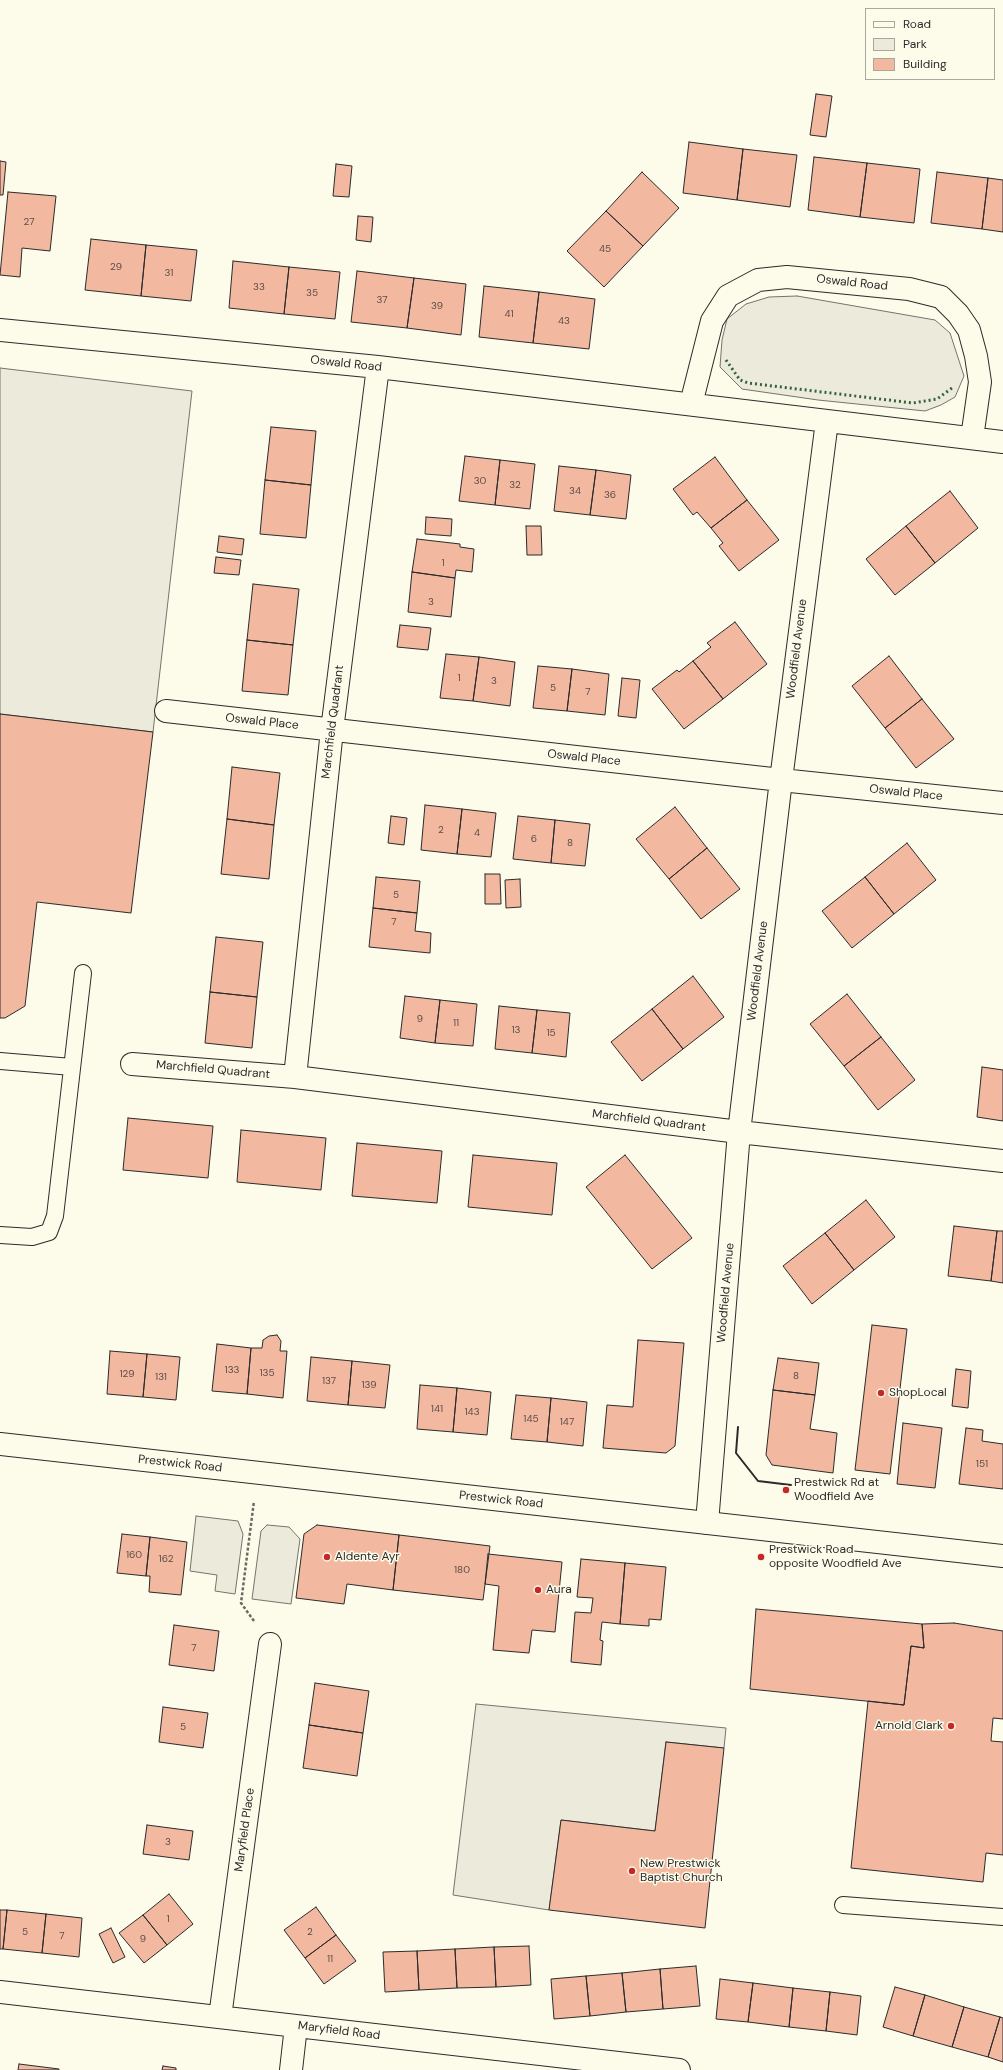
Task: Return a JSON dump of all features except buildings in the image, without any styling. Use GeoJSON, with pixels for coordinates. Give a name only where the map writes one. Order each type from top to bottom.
{"type":"FeatureCollection","features":[{"type":"Feature","properties":{"kind":"street","name":"Oswald Road"},"geometry":{"type":"LineString","coordinates":[[691,404],[712,321],[728,296],[752,283],[758,280],[788,277],[909,289],[941,297],[958,314],[970,330],[980,382],[972,438]]}},
{"type":"Feature","properties":{"kind":"street","name":"Oswald Road"},"geometry":{"type":"LineString","coordinates":[[0,330],[378,367],[1003,442]]}},
{"type":"Feature","properties":{"kind":"street","name":"Marchfield Quadrant"},"geometry":{"type":"LineString","coordinates":[[295,1077],[332,730],[378,367]]}},
{"type":"Feature","properties":{"kind":"street","name":"Woodfield Avenue"},"geometry":{"type":"LineString","coordinates":[[707,1523],[739,1132],[781,780],[827,421]]}},
{"type":"Feature","properties":{"kind":"street","name":"Oswald Place"},"geometry":{"type":"LineString","coordinates":[[166,711],[781,780],[1003,803]]}},
{"type":"Feature","properties":{"kind":"street","name":"Marchfield Quadrant"},"geometry":{"type":"LineString","coordinates":[[132,1064],[295,1077],[739,1132],[1003,1161]]}},
{"type":"Feature","properties":{"kind":"street","name":"Prestwick Road"},"geometry":{"type":"LineString","coordinates":[[0,1444],[1003,1556]]}},
{"type":"Feature","properties":{"kind":"street","name":"Maryfield Place"},"geometry":{"type":"LineString","coordinates":[[220,2017],[270,1644]]}},
{"type":"Feature","properties":{"kind":"street","name":"Maryfield Road"},"geometry":{"type":"LineString","coordinates":[[0,1992],[678,2070]]}},
{"type":"Feature","properties":{"kind":"street"},"geometry":{"type":"LineString","coordinates":[[291,2070],[296,2026]]}},
{"type":"Feature","properties":{"kind":"lane"},"geometry":{"type":"LineString","coordinates":[[0,1235],[32,1237],[49,1232],[55,1216],[83,973]]}},
{"type":"Feature","properties":{"kind":"lane"},"geometry":{"type":"LineString","coordinates":[[0,1061],[72,1067]]}},
{"type":"Feature","properties":{"kind":"lane"},"geometry":{"type":"LineString","coordinates":[[843,1905],[1003,1917]]}},
{"type":"Feature","properties":{"kind":"path"},"geometry":{"type":"LineString","coordinates":[[234,1470],[254,1501],[240,1603],[270,1644]]}},
{"type":"Feature","properties":{"kind":"green space"},"geometry":{"type":"Polygon","coordinates":[[[797,296],[935,320],[950,333],[964,376],[955,397],[941,405],[925,411],[818,400],[742,389],[720,367],[722,340],[727,319],[746,304],[769,297],[797,296]]]}},
{"type":"Feature","properties":{"kind":"green space"},"geometry":{"type":"Polygon","coordinates":[[[0,368],[192,391],[153,732],[0,714],[0,368]]]}},
{"type":"Feature","properties":{"kind":"green space"},"geometry":{"type":"Polygon","coordinates":[[[196,1516],[238,1521],[243,1534],[235,1594],[215,1591],[217,1575],[190,1571],[196,1516]]]}},
{"type":"Feature","properties":{"kind":"green space"},"geometry":{"type":"Polygon","coordinates":[[[267,1525],[289,1527],[300,1539],[291,1604],[252,1599],[261,1531],[267,1525]]]}},
{"type":"Feature","properties":{"kind":"shaded area"},"geometry":{"type":"Polygon","coordinates":[[[476,1704],[726,1728],[724,1748],[666,1742],[655,1831],[561,1820],[549,1910],[453,1895],[476,1704]]]}},
{"type":"Feature","properties":{"kind":"hedge"},"geometry":{"type":"LineString","coordinates":[[726,360],[740,380],[748,383],[913,403],[937,399],[952,388]]}},
{"type":"Feature","properties":{"kind":"wall"},"geometry":{"type":"LineString","coordinates":[[738,1427],[736,1453],[758,1481],[791,1485]]}},
{"type":"Feature","properties":{"kind":"place","name":"ShopLocal"},"geometry":{"type":"Point","coordinates":[881,1393]}},
{"type":"Feature","properties":{"kind":"place","name":"Prestwick Rd at Woodfield Ave"},"geometry":{"type":"Point","coordinates":[786,1490]}},
{"type":"Feature","properties":{"kind":"place","name":"Aldente Ayr"},"geometry":{"type":"Point","coordinates":[327,1557]}},
{"type":"Feature","properties":{"kind":"place","name":"Prestwick Road opposite Woodfield Ave"},"geometry":{"type":"Point","coordinates":[761,1557]}},
{"type":"Feature","properties":{"kind":"place","name":"Aura"},"geometry":{"type":"Point","coordinates":[538,1590]}},
{"type":"Feature","properties":{"kind":"place","name":"Arnold Clark"},"geometry":{"type":"Point","coordinates":[951,1726]}},
{"type":"Feature","properties":{"kind":"place","name":"New Prestwick Baptist Church"},"geometry":{"type":"Point","coordinates":[632,1871]}}]}
